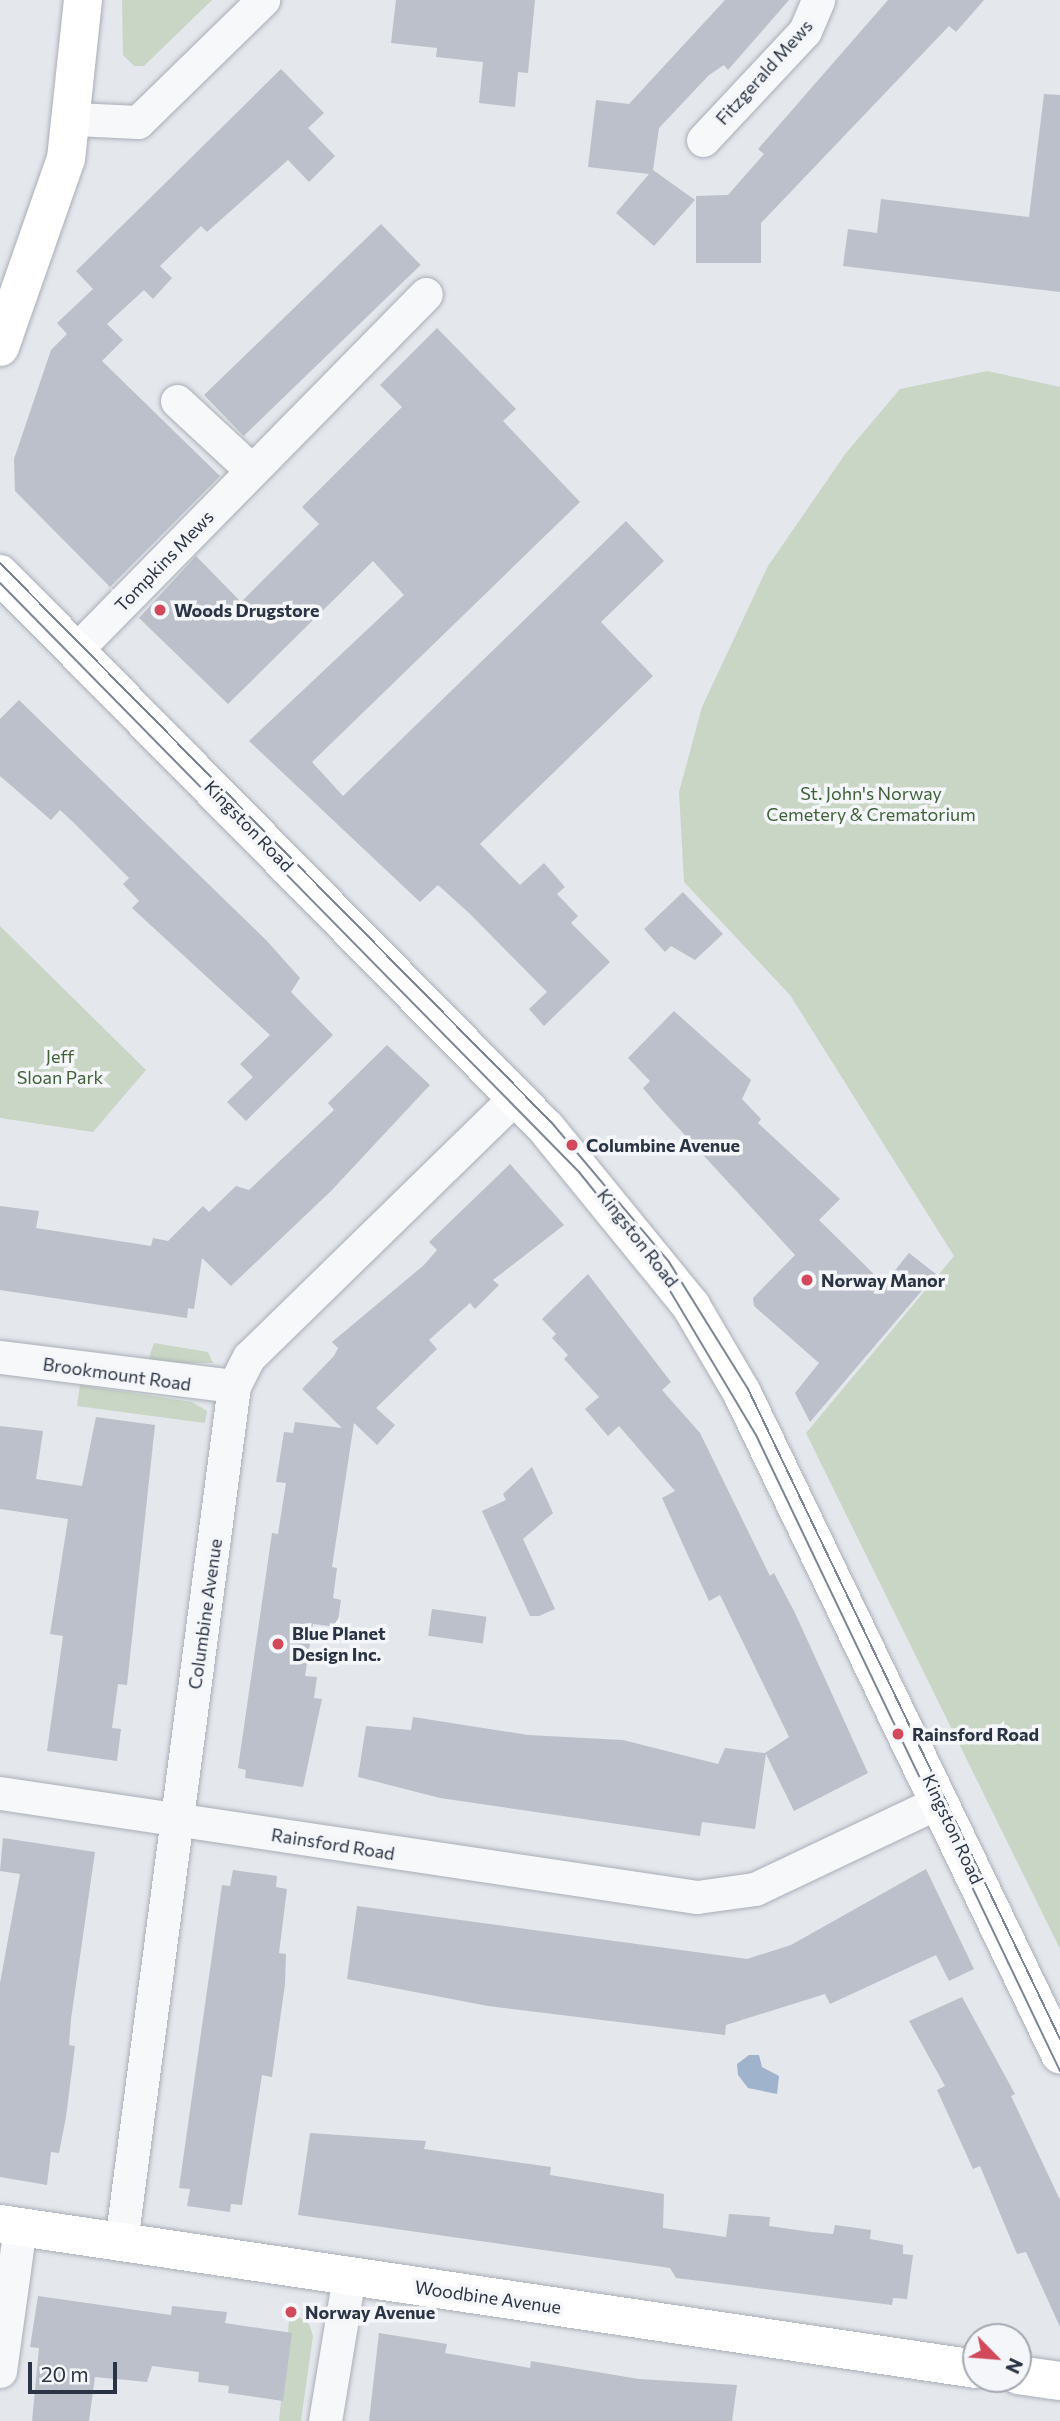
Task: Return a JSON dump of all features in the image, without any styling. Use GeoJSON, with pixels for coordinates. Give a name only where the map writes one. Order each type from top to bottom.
{"type":"FeatureCollection","features":[{"type":"Feature","properties":{"kind":"main road"},"geometry":{"type":"LineString","coordinates":[[0,347],[55,198],[75,119],[83,0]]}},
{"type":"Feature","properties":{"kind":"main road","name":"Kingston Road"},"geometry":{"type":"LineString","coordinates":[[0,574],[515,1097],[628,1221],[691,1306],[742,1393],[1060,2054]]}},
{"type":"Feature","properties":{"kind":"main road","name":"Woodbine Avenue"},"geometry":{"type":"LineString","coordinates":[[10,2226],[962,2367]]}},
{"type":"Feature","properties":{"kind":"main road"},"geometry":{"type":"LineString","coordinates":[[1032,2377],[1060,2381]]}},
{"type":"Feature","properties":{"kind":"street"},"geometry":{"type":"LineString","coordinates":[[75,119],[138,122],[263,0]]}},
{"type":"Feature","properties":{"kind":"street","name":"Fitzgerald Mews"},"geometry":{"type":"LineString","coordinates":[[703,140],[805,31],[818,0]]}},
{"type":"Feature","properties":{"kind":"street","name":"Tompkins Mews"},"geometry":{"type":"LineString","coordinates":[[75,650],[249,468],[426,294]]}},
{"type":"Feature","properties":{"kind":"street"},"geometry":{"type":"LineString","coordinates":[[177,401],[249,468]]}},
{"type":"Feature","properties":{"kind":"street","name":"Columbine Avenue"},"geometry":{"type":"LineString","coordinates":[[121,2242],[233,1386],[249,1357],[515,1097]]}},
{"type":"Feature","properties":{"kind":"street","name":"Brookmount Road"},"geometry":{"type":"LineString","coordinates":[[0,1357],[233,1386]]}},
{"type":"Feature","properties":{"kind":"street","name":"Rainsford Road"},"geometry":{"type":"LineString","coordinates":[[0,1793],[697,1897],[755,1889],[940,1801]]}},
{"type":"Feature","properties":{"kind":"street"},"geometry":{"type":"LineString","coordinates":[[0,2371],[10,2226]]}},
{"type":"Feature","properties":{"kind":"street"},"geometry":{"type":"LineString","coordinates":[[325,2421],[348,2276]]}},
{"type":"Feature","properties":{"kind":"green space"},"geometry":{"type":"Polygon","coordinates":[[[122,0],[212,0],[144,66],[134,66],[123,55],[122,0]]]}},
{"type":"Feature","properties":{"kind":"green space","name":"St. John's Norway Cemetery & Crematorium"},"geometry":{"type":"Polygon","coordinates":[[[987,371],[1060,387],[1060,1949],[806,1433],[954,1256],[790,995],[684,882],[679,792],[702,707],[768,566],[846,453],[900,389],[987,371]]]}},
{"type":"Feature","properties":{"kind":"green space","name":"Jeff Sloan Park"},"geometry":{"type":"Polygon","coordinates":[[[0,926],[146,1070],[93,1132],[0,1118],[0,926]]]}},
{"type":"Feature","properties":{"kind":"green space"},"geometry":{"type":"Polygon","coordinates":[[[154,1343],[208,1352],[213,1363],[147,1363],[154,1343]]]}},
{"type":"Feature","properties":{"kind":"green space"},"geometry":{"type":"Polygon","coordinates":[[[80,1385],[192,1402],[207,1411],[205,1423],[77,1406],[80,1385]]]}},
{"type":"Feature","properties":{"kind":"green space"},"geometry":{"type":"Polygon","coordinates":[[[290,2311],[309,2324],[313,2336],[301,2421],[279,2421],[290,2311]]]}},
{"type":"Feature","properties":{"kind":"water"},"geometry":{"type":"Polygon","coordinates":[[[749,2055],[759,2055],[762,2067],[779,2076],[777,2094],[748,2088],[738,2075],[737,2064],[749,2055]]]}},
{"type":"Feature","properties":{"kind":"building"},"geometry":{"type":"Polygon","coordinates":[[[396,0],[535,0],[528,73],[518,72],[515,107],[479,103],[483,62],[436,57],[437,48],[391,43],[396,0]]]}},
{"type":"Feature","properties":{"kind":"building"},"geometry":{"type":"Polygon","coordinates":[[[725,0],[789,0],[728,70],[724,65],[709,75],[659,128],[653,170],[695,200],[654,246],[616,213],[649,174],[588,167],[596,100],[629,104],[725,0]]]}},
{"type":"Feature","properties":{"kind":"building"},"geometry":{"type":"Polygon","coordinates":[[[888,0],[984,0],[956,32],[949,26],[761,223],[761,263],[696,263],[696,196],[728,195],[764,154],[758,149],[888,0]]]}},
{"type":"Feature","properties":{"kind":"building"},"geometry":{"type":"Polygon","coordinates":[[[281,69],[324,113],[308,128],[335,156],[309,182],[288,160],[207,232],[201,226],[160,266],[172,278],[153,299],[144,290],[107,324],[123,340],[102,361],[220,476],[110,587],[15,491],[14,459],[51,350],[67,334],[57,323],[93,289],[76,271],[281,69]]]}},
{"type":"Feature","properties":{"kind":"building"},"geometry":{"type":"Polygon","coordinates":[[[1044,94],[1060,95],[1060,292],[843,266],[848,229],[877,233],[881,199],[1029,217],[1044,94]]]}},
{"type":"Feature","properties":{"kind":"building"},"geometry":{"type":"Polygon","coordinates":[[[381,224],[421,265],[244,436],[204,395],[381,224]]]}},
{"type":"Feature","properties":{"kind":"building"},"geometry":{"type":"Polygon","coordinates":[[[437,328],[516,409],[503,421],[580,502],[312,762],[343,796],[626,521],[664,561],[601,622],[653,676],[480,844],[520,885],[544,863],[565,887],[557,894],[578,916],[571,923],[610,962],[544,1026],[529,1009],[547,992],[469,913],[438,885],[420,902],[249,741],[404,595],[373,561],[228,704],[139,618],[196,556],[241,602],[319,524],[302,507],[402,407],[380,385],[437,328]]]}},
{"type":"Feature","properties":{"kind":"building"},"geometry":{"type":"Polygon","coordinates":[[[19,700],[267,941],[300,978],[291,992],[333,1035],[246,1121],[227,1102],[253,1077],[240,1064],[270,1035],[132,908],[139,901],[123,884],[129,878],[73,822],[60,810],[51,820],[0,776],[0,719],[19,700]]]}},
{"type":"Feature","properties":{"kind":"building"},"geometry":{"type":"Polygon","coordinates":[[[683,892],[723,934],[695,960],[671,946],[665,952],[644,929],[683,892]]]}},
{"type":"Feature","properties":{"kind":"building"},"geometry":{"type":"Polygon","coordinates":[[[674,1011],[751,1080],[742,1099],[761,1119],[758,1123],[840,1199],[819,1220],[884,1284],[909,1253],[936,1274],[810,1422],[795,1393],[819,1363],[754,1306],[753,1298],[795,1255],[643,1088],[650,1081],[628,1058],[674,1011]]]}},
{"type":"Feature","properties":{"kind":"building"},"geometry":{"type":"Polygon","coordinates":[[[387,1045],[430,1085],[331,1191],[231,1286],[202,1258],[194,1309],[188,1308],[187,1318],[0,1290],[0,1206],[39,1211],[36,1228],[151,1246],[153,1238],[168,1241],[203,1206],[209,1212],[236,1186],[249,1190],[334,1110],[328,1103],[387,1045]]]}},
{"type":"Feature","properties":{"kind":"building"},"geometry":{"type":"Polygon","coordinates":[[[510,1164],[564,1225],[493,1280],[499,1285],[475,1309],[470,1303],[429,1340],[437,1349],[376,1408],[395,1425],[377,1445],[354,1423],[332,1567],[337,1568],[333,1598],[341,1600],[337,1627],[313,1624],[305,1676],[317,1677],[314,1698],[322,1699],[303,1787],[245,1778],[246,1770],[238,1768],[272,1533],[278,1534],[286,1483],[276,1482],[284,1432],[293,1433],[295,1422],[342,1428],[302,1389],[334,1356],[338,1348],[332,1342],[424,1265],[437,1250],[429,1242],[510,1164]]]}},
{"type":"Feature","properties":{"kind":"building"},"geometry":{"type":"Polygon","coordinates":[[[588,1274],[671,1382],[662,1390],[700,1433],[770,1576],[774,1573],[795,1613],[868,1773],[794,1811],[766,1754],[755,1829],[702,1822],[700,1836],[440,1798],[358,1777],[366,1726],[411,1730],[413,1717],[528,1735],[623,1740],[718,1764],[725,1748],[765,1753],[789,1737],[720,1595],[709,1601],[695,1571],[662,1498],[675,1491],[619,1426],[608,1436],[585,1409],[599,1397],[564,1359],[568,1355],[552,1338],[556,1334],[542,1319],[588,1274]]]}},
{"type":"Feature","properties":{"kind":"building"},"geometry":{"type":"Polygon","coordinates":[[[96,1417],[155,1425],[127,1685],[118,1684],[112,1728],[121,1729],[117,1761],[47,1751],[63,1636],[50,1634],[68,1519],[0,1509],[0,1426],[43,1431],[36,1479],[82,1486],[96,1417]]]}},
{"type":"Feature","properties":{"kind":"building"},"geometry":{"type":"Polygon","coordinates":[[[532,1467],[553,1513],[523,1539],[555,1609],[539,1616],[530,1616],[482,1511],[506,1500],[503,1494],[532,1467]]]}},
{"type":"Feature","properties":{"kind":"building"},"geometry":{"type":"Polygon","coordinates":[[[432,1609],[486,1617],[483,1643],[428,1636],[432,1609]]]}},
{"type":"Feature","properties":{"kind":"building"},"geometry":{"type":"Polygon","coordinates":[[[3,1838],[95,1852],[71,2019],[69,2045],[75,2046],[66,2117],[59,2153],[51,2152],[47,2185],[0,2177],[0,1983],[20,1874],[0,1871],[3,1838]]]}},
{"type":"Feature","properties":{"kind":"building"},"geometry":{"type":"Polygon","coordinates":[[[926,1869],[974,1969],[949,1981],[936,1955],[830,2004],[825,1994],[726,2025],[725,2035],[488,2006],[347,1979],[357,1906],[747,1959],[791,1945],[926,1869]]]}},
{"type":"Feature","properties":{"kind":"building"},"geometry":{"type":"Polygon","coordinates":[[[233,1870],[277,1876],[276,1887],[287,1889],[279,1953],[286,1954],[285,1984],[272,2077],[262,2075],[242,2205],[231,2204],[230,2212],[187,2206],[190,2189],[179,2188],[222,1885],[230,1886],[233,1870]]]}},
{"type":"Feature","properties":{"kind":"building"},"geometry":{"type":"Polygon","coordinates":[[[962,1997],[1015,2094],[1011,2096],[1060,2200],[1060,2327],[1026,2252],[1017,2254],[980,2166],[973,2169],[937,2090],[945,2086],[909,2021],[962,1997]]]}},
{"type":"Feature","properties":{"kind":"building"},"geometry":{"type":"Polygon","coordinates":[[[310,2133],[426,2141],[424,2149],[551,2167],[550,2175],[664,2194],[663,2228],[726,2237],[729,2214],[770,2217],[769,2226],[811,2232],[833,2234],[835,2225],[871,2230],[870,2239],[903,2245],[903,2254],[913,2255],[907,2299],[893,2298],[892,2305],[676,2278],[670,2268],[298,2215],[310,2133]]]}},
{"type":"Feature","properties":{"kind":"building"},"geometry":{"type":"Polygon","coordinates":[[[38,2296],[171,2315],[172,2306],[227,2312],[225,2323],[292,2333],[283,2401],[228,2393],[229,2386],[198,2382],[199,2372],[152,2366],[147,2382],[95,2377],[89,2421],[32,2421],[39,2348],[30,2347],[38,2296]]]}},
{"type":"Feature","properties":{"kind":"building"},"geometry":{"type":"Polygon","coordinates":[[[379,2333],[447,2344],[445,2353],[530,2368],[531,2361],[639,2379],[737,2385],[732,2421],[369,2421],[379,2333]]]}},
{"type":"Feature","properties":{"kind":"tram line"},"geometry":{"type":"LineString","coordinates":[[0,563],[552,1123],[669,1262],[748,1389],[1060,2039]]}},
{"type":"Feature","properties":{"kind":"tram line"},"geometry":{"type":"LineString","coordinates":[[0,583],[579,1172],[657,1269],[756,1435],[1060,2071]]}},
{"type":"Feature","properties":{"kind":"place","name":"Woods Drugstore"},"geometry":{"type":"Point","coordinates":[160,610]}},
{"type":"Feature","properties":{"kind":"place","name":"Columbine Avenue"},"geometry":{"type":"Point","coordinates":[572,1145]}},
{"type":"Feature","properties":{"kind":"place","name":"Norway Manor"},"geometry":{"type":"Point","coordinates":[807,1280]}},
{"type":"Feature","properties":{"kind":"place","name":"Blue Planet Design Inc."},"geometry":{"type":"Point","coordinates":[278,1644]}},
{"type":"Feature","properties":{"kind":"place","name":"Rainsford Road"},"geometry":{"type":"Point","coordinates":[898,1734]}},
{"type":"Feature","properties":{"kind":"place","name":"Norway Avenue"},"geometry":{"type":"Point","coordinates":[291,2312]}}]}
